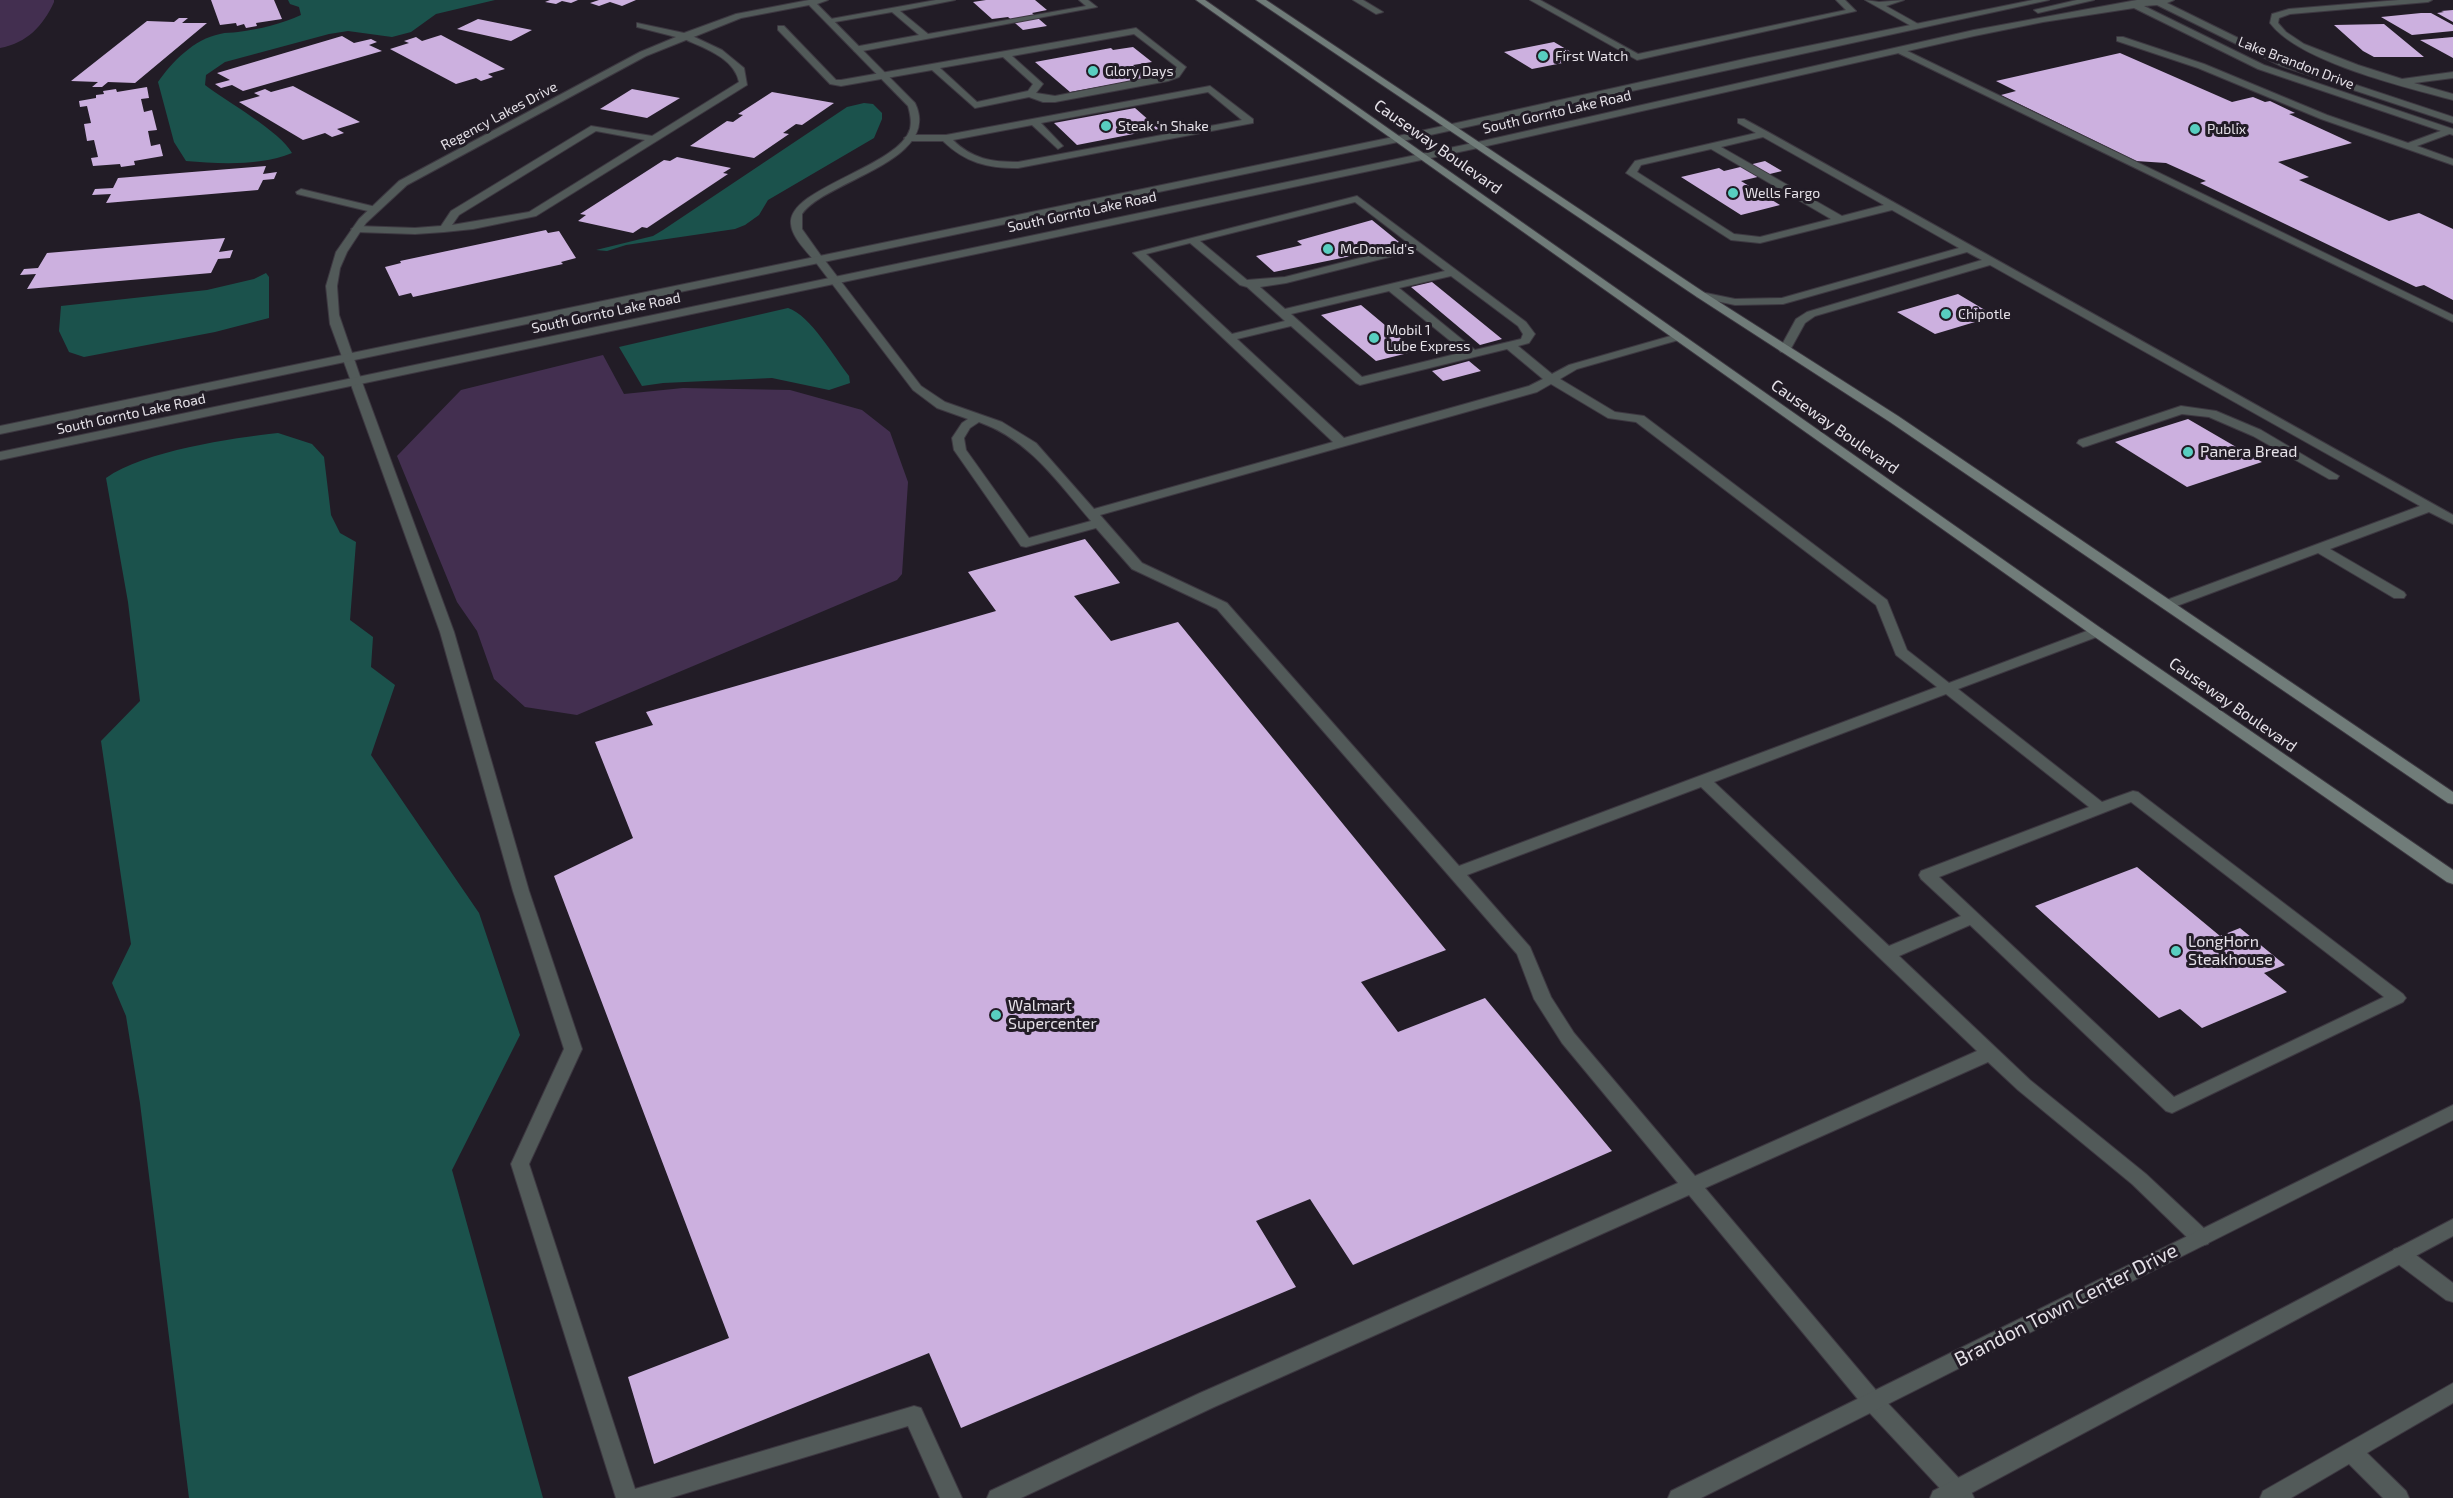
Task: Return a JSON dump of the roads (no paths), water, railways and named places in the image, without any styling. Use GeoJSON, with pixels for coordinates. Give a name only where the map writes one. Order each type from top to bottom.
{"type":"FeatureCollection","features":[{"type":"Feature","properties":{"kind":"main road","name":"Causeway Boulevard"},"geometry":{"type":"LineString","coordinates":[[1200,0],[2097,632],[2453,878]]}},
{"type":"Feature","properties":{"kind":"main road","name":"Causeway Boulevard"},"geometry":{"type":"LineString","coordinates":[[1260,0],[1701,295],[1894,419],[2453,799]]}},
{"type":"Feature","properties":{"kind":"street","name":"Regency Lakes Drive"},"geometry":{"type":"LineString","coordinates":[[627,1498],[520,1164],[573,1049],[521,891],[447,632],[356,382],[332,307],[332,278],[346,241],[372,209],[403,183],[643,54],[739,16],[824,0]]}},
{"type":"Feature","properties":{"kind":"street"},"geometry":{"type":"LineString","coordinates":[[829,20],[951,0]]}},
{"type":"Feature","properties":{"kind":"street"},"geometry":{"type":"LineString","coordinates":[[857,49],[1093,7],[1083,0]]}},
{"type":"Feature","properties":{"kind":"street"},"geometry":{"type":"LineString","coordinates":[[1357,0],[1379,12]]}},
{"type":"Feature","properties":{"kind":"street"},"geometry":{"type":"LineString","coordinates":[[1534,0],[1637,57],[1851,11],[1840,0]]}},
{"type":"Feature","properties":{"kind":"street"},"geometry":{"type":"LineString","coordinates":[[1873,2],[1900,0]]}},
{"type":"Feature","properties":{"kind":"street","name":"South Gornto Lake Road"},"geometry":{"type":"LineString","coordinates":[[0,430],[1398,139],[1916,25],[2045,0]]}},
{"type":"Feature","properties":{"kind":"street"},"geometry":{"type":"LineString","coordinates":[[1974,33],[1994,20],[2090,0]]}},
{"type":"Feature","properties":{"kind":"street","name":"South Gornto Lake Road"},"geometry":{"type":"LineString","coordinates":[[0,456],[1478,146],[1974,33],[2137,2],[2170,0]]}},
{"type":"Feature","properties":{"kind":"street"},"geometry":{"type":"LineString","coordinates":[[2428,0],[2289,12],[2279,14],[2273,19],[2274,26],[2280,34],[2297,44],[2453,97]]}},
{"type":"Feature","properties":{"kind":"street"},"geometry":{"type":"LineString","coordinates":[[812,2],[912,105],[916,119],[913,134],[899,149],[813,199],[796,213],[794,221],[796,229],[834,280],[917,388],[941,405],[998,425],[1032,446],[1137,566],[1222,606],[1524,951],[1543,999],[1568,1038],[1691,1187],[1954,1495],[2453,1227]]}},
{"type":"Feature","properties":{"kind":"street"},"geometry":{"type":"LineString","coordinates":[[1873,2],[1916,25]]}},
{"type":"Feature","properties":{"kind":"street","name":"Lake Brandon Drive"},"geometry":{"type":"LineString","coordinates":[[2137,2],[2261,67],[2452,132]]}},
{"type":"Feature","properties":{"kind":"street","name":"Lake Brandon Drive"},"geometry":{"type":"LineString","coordinates":[[2158,2],[2284,64],[2453,120]]}},
{"type":"Feature","properties":{"kind":"street"},"geometry":{"type":"LineString","coordinates":[[894,10],[927,37]]}},
{"type":"Feature","properties":{"kind":"street"},"geometry":{"type":"LineString","coordinates":[[356,229],[415,231],[444,229],[473,226],[532,214],[744,83],[741,69],[719,52],[685,36],[640,25]]}},
{"type":"Feature","properties":{"kind":"street"},"geometry":{"type":"LineString","coordinates":[[781,28],[833,82],[853,83],[934,67],[1136,31],[1182,67],[1176,75],[1168,78],[1055,99],[1043,99],[1029,94],[975,105],[934,67]]}},
{"type":"Feature","properties":{"kind":"street"},"geometry":{"type":"LineString","coordinates":[[2120,39],[2201,66],[2324,117],[2453,162]]}},
{"type":"Feature","properties":{"kind":"street"},"geometry":{"type":"LineString","coordinates":[[1899,50],[2453,320]]}},
{"type":"Feature","properties":{"kind":"street"},"geometry":{"type":"LineString","coordinates":[[1005,54],[1038,84],[1029,94]]}},
{"type":"Feature","properties":{"kind":"street"},"geometry":{"type":"LineString","coordinates":[[2403,81],[2453,75]]}},
{"type":"Feature","properties":{"kind":"street"},"geometry":{"type":"LineString","coordinates":[[909,138],[946,138],[1210,89],[1250,121],[1018,165],[998,165],[961,155],[946,138]]}},
{"type":"Feature","properties":{"kind":"street"},"geometry":{"type":"LineString","coordinates":[[1741,121],[2453,520]]}},
{"type":"Feature","properties":{"kind":"street"},"geometry":{"type":"LineString","coordinates":[[1034,122],[1058,146]]}},
{"type":"Feature","properties":{"kind":"street"},"geometry":{"type":"LineString","coordinates":[[444,229],[455,213],[594,128],[653,139]]}},
{"type":"Feature","properties":{"kind":"street"},"geometry":{"type":"LineString","coordinates":[[2409,146],[2452,132]]}},
{"type":"Feature","properties":{"kind":"street"},"geometry":{"type":"LineString","coordinates":[[1765,134],[1638,163],[1631,173],[1731,237],[1760,240],[1894,206]]}},
{"type":"Feature","properties":{"kind":"street"},"geometry":{"type":"LineString","coordinates":[[1712,146],[1840,220]]}},
{"type":"Feature","properties":{"kind":"street"},"geometry":{"type":"LineString","coordinates":[[301,192],[372,209]]}},
{"type":"Feature","properties":{"kind":"street"},"geometry":{"type":"LineString","coordinates":[[1250,284],[1360,381],[1525,341],[1529,334],[1522,324],[1357,199],[1138,253],[1342,443]]}},
{"type":"Feature","properties":{"kind":"street"},"geometry":{"type":"LineString","coordinates":[[1193,240],[1244,283],[1250,284],[1268,284],[1286,280],[1419,246]]}},
{"type":"Feature","properties":{"kind":"street"},"geometry":{"type":"LineString","coordinates":[[1701,295],[1735,302],[1783,302],[1969,248]]}},
{"type":"Feature","properties":{"kind":"street"},"geometry":{"type":"LineString","coordinates":[[1785,350],[1800,321],[1811,314],[1992,261]]}},
{"type":"Feature","properties":{"kind":"street"},"geometry":{"type":"LineString","coordinates":[[1283,313],[1453,272]]}},
{"type":"Feature","properties":{"kind":"street"},"geometry":{"type":"LineString","coordinates":[[1391,287],[1473,354]]}},
{"type":"Feature","properties":{"kind":"street"},"geometry":{"type":"LineString","coordinates":[[1229,338],[1293,322]]}},
{"type":"Feature","properties":{"kind":"street"},"geometry":{"type":"LineString","coordinates":[[977,418],[966,426],[958,438],[960,450],[1026,543],[1094,518],[1342,443],[1533,389],[1573,367],[1678,337]]}},
{"type":"Feature","properties":{"kind":"street"},"geometry":{"type":"LineString","coordinates":[[1509,345],[1551,379],[1612,415],[1640,419],[1882,603],[1901,652],[2100,808]]}},
{"type":"Feature","properties":{"kind":"street"},"geometry":{"type":"LineString","coordinates":[[2083,443],[2181,410],[2212,414],[2257,433],[2333,476]]}},
{"type":"Feature","properties":{"kind":"street"},"geometry":{"type":"LineString","coordinates":[[2169,604],[2430,507]]}},
{"type":"Feature","properties":{"kind":"street"},"geometry":{"type":"LineString","coordinates":[[2321,549],[2399,595]]}},
{"type":"Feature","properties":{"kind":"street"},"geometry":{"type":"LineString","coordinates":[[1456,873],[2097,632]]}},
{"type":"Feature","properties":{"kind":"street"},"geometry":{"type":"LineString","coordinates":[[1703,780],[2024,1085],[2139,1179],[2201,1238]]}},
{"type":"Feature","properties":{"kind":"street"},"geometry":{"type":"LineString","coordinates":[[2133,796],[2397,998],[2172,1106],[1972,918],[1927,875],[2133,796]]}},
{"type":"Feature","properties":{"kind":"street"},"geometry":{"type":"LineString","coordinates":[[1887,954],[1972,918]]}},
{"type":"Feature","properties":{"kind":"street"},"geometry":{"type":"LineString","coordinates":[[998,1498],[1207,1400],[1990,1053]]}},
{"type":"Feature","properties":{"kind":"street","name":"Brandon Town Center Drive"},"geometry":{"type":"LineString","coordinates":[[1679,1498],[2453,1112]]}},
{"type":"Feature","properties":{"kind":"street"},"geometry":{"type":"LineString","coordinates":[[2401,1255],[2453,1294]]}},
{"type":"Feature","properties":{"kind":"street"},"geometry":{"type":"LineString","coordinates":[[2271,1498],[2453,1392]]}},
{"type":"Feature","properties":{"kind":"street"},"geometry":{"type":"LineString","coordinates":[[637,1498],[914,1415],[951,1498]]}},
{"type":"Feature","properties":{"kind":"street"},"geometry":{"type":"LineString","coordinates":[[2352,1452],[2398,1498]]}},
{"type":"Feature","properties":{"kind":"place","name":"First Watch"},"geometry":{"type":"Point","coordinates":[1543,56]}},
{"type":"Feature","properties":{"kind":"place","name":"Glory Days"},"geometry":{"type":"Point","coordinates":[1093,71]}},
{"type":"Feature","properties":{"kind":"place","name":"Steak 'n Shake"},"geometry":{"type":"Point","coordinates":[1106,126]}},
{"type":"Feature","properties":{"kind":"place","name":"Publix"},"geometry":{"type":"Point","coordinates":[2195,129]}},
{"type":"Feature","properties":{"kind":"place","name":"Wells Fargo"},"geometry":{"type":"Point","coordinates":[1733,193]}},
{"type":"Feature","properties":{"kind":"place","name":"McDonald's"},"geometry":{"type":"Point","coordinates":[1328,249]}},
{"type":"Feature","properties":{"kind":"place","name":"Chipotle"},"geometry":{"type":"Point","coordinates":[1946,314]}},
{"type":"Feature","properties":{"kind":"place","name":"Mobil 1 Lube Express"},"geometry":{"type":"Point","coordinates":[1374,338]}},
{"type":"Feature","properties":{"kind":"place","name":"Panera Bread"},"geometry":{"type":"Point","coordinates":[2188,452]}},
{"type":"Feature","properties":{"kind":"place","name":"LongHorn Steakhouse"},"geometry":{"type":"Point","coordinates":[2176,951]}},
{"type":"Feature","properties":{"kind":"place","name":"Walmart Supercenter"},"geometry":{"type":"Point","coordinates":[996,1015]}}]}
